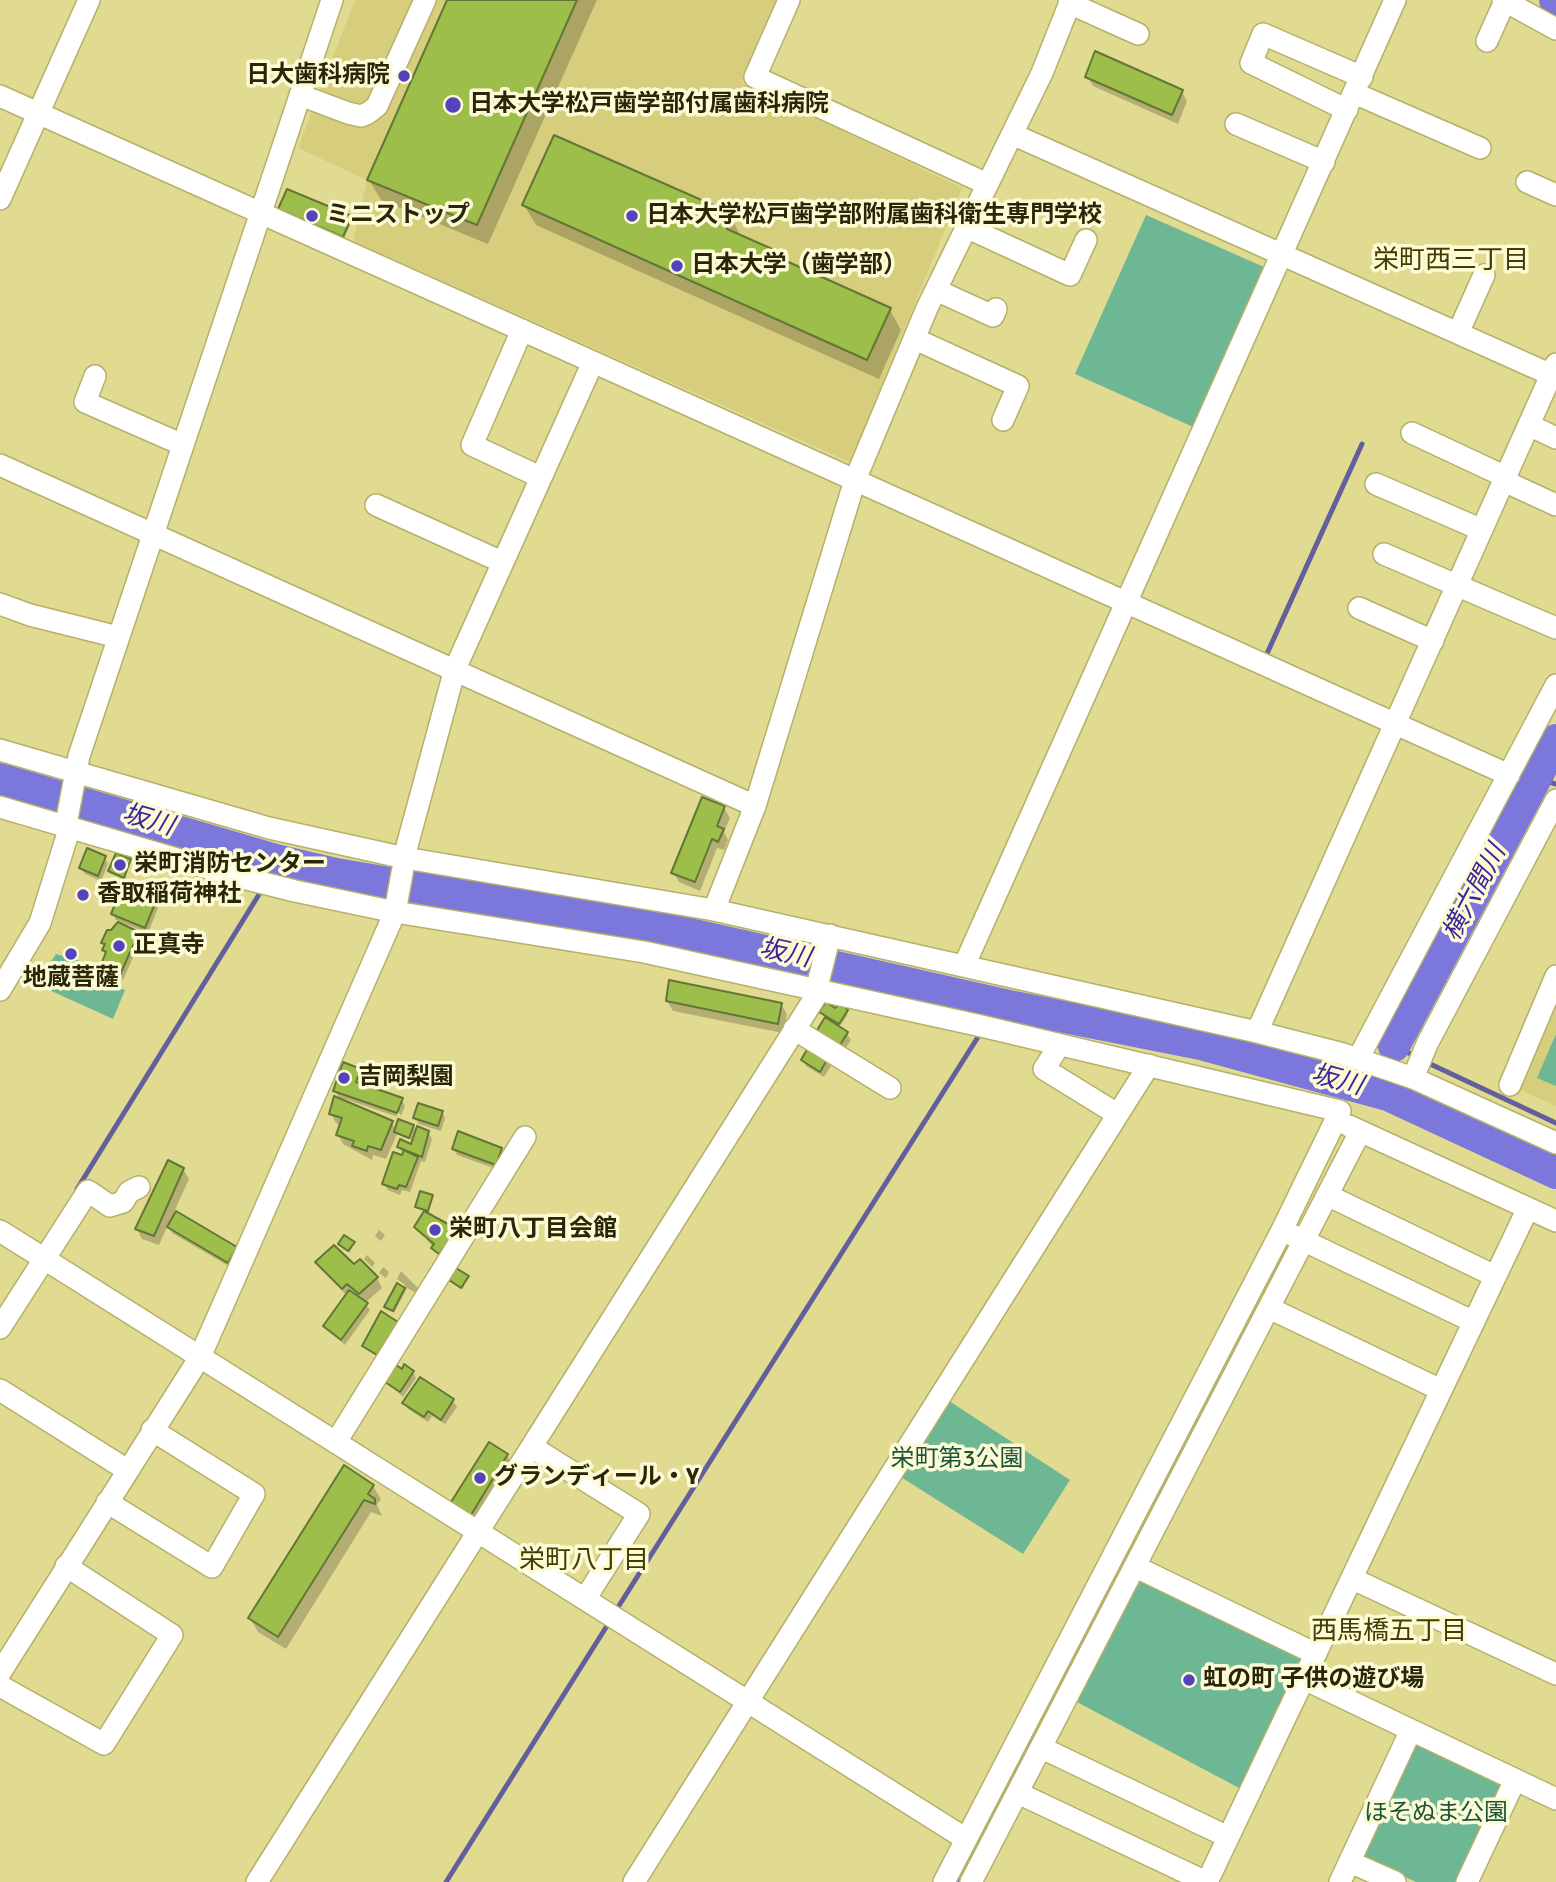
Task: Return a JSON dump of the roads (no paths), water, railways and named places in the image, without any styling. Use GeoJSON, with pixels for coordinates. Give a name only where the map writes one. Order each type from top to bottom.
{"type":"FeatureCollection","features":[{"type":"Feature","properties":{"kind":"street"},"geometry":{"type":"LineString","coordinates":[[0,199],[89,0]]}},
{"type":"Feature","properties":{"kind":"street"},"geometry":{"type":"LineString","coordinates":[[0,990],[36,933],[68,822],[76,774],[118,636],[332,0]]}},
{"type":"Feature","properties":{"kind":"street"},"geometry":{"type":"LineString","coordinates":[[300,95],[348,113],[361,116],[368,113],[377,106],[425,0]]}},
{"type":"Feature","properties":{"kind":"street"},"geometry":{"type":"LineString","coordinates":[[789,0],[755,77],[987,184]]}},
{"type":"Feature","properties":{"kind":"street"},"geometry":{"type":"LineString","coordinates":[[964,966],[1395,0]]}},
{"type":"Feature","properties":{"kind":"street"},"geometry":{"type":"LineString","coordinates":[[1487,41],[1504,0],[1556,29]]}},
{"type":"Feature","properties":{"kind":"street"},"geometry":{"type":"LineString","coordinates":[[714,910],[755,806],[855,480],[936,290],[1012,134],[1070,2],[1138,34]]}},
{"type":"Feature","properties":{"kind":"street"},"geometry":{"type":"LineString","coordinates":[[1354,93],[1480,148]]}},
{"type":"Feature","properties":{"kind":"street"},"geometry":{"type":"LineString","coordinates":[[0,96],[1509,775]]}},
{"type":"Feature","properties":{"kind":"street"},"geometry":{"type":"LineString","coordinates":[[1236,124],[1324,162]]}},
{"type":"Feature","properties":{"kind":"street"},"geometry":{"type":"LineString","coordinates":[[1012,134],[1458,334],[1554,372],[1257,1032]]}},
{"type":"Feature","properties":{"kind":"street"},"geometry":{"type":"LineString","coordinates":[[1527,182],[1556,195]]}},
{"type":"Feature","properties":{"kind":"street"},"geometry":{"type":"LineString","coordinates":[[967,227],[1070,275],[1086,240]]}},
{"type":"Feature","properties":{"kind":"street"},"geometry":{"type":"LineString","coordinates":[[1458,334],[1484,275]]}},
{"type":"Feature","properties":{"kind":"street"},"geometry":{"type":"LineString","coordinates":[[936,290],[993,316],[996,309]]}},
{"type":"Feature","properties":{"kind":"street"},"geometry":{"type":"LineString","coordinates":[[522,330],[472,445],[540,477]]}},
{"type":"Feature","properties":{"kind":"street"},"geometry":{"type":"LineString","coordinates":[[915,339],[1017,386],[1003,420]]}},
{"type":"Feature","properties":{"kind":"street"},"geometry":{"type":"LineString","coordinates":[[0,1673],[200,1357],[396,908],[405,861],[454,669],[593,362]]}},
{"type":"Feature","properties":{"kind":"street"},"geometry":{"type":"LineString","coordinates":[[95,376],[85,402],[183,445]]}},
{"type":"Feature","properties":{"kind":"street"},"geometry":{"type":"LineString","coordinates":[[1529,425],[1556,438]]}},
{"type":"Feature","properties":{"kind":"street"},"geometry":{"type":"LineString","coordinates":[[1412,433],[1556,505]]}},
{"type":"Feature","properties":{"kind":"street"},"geometry":{"type":"LineString","coordinates":[[0,465],[755,806]]}},
{"type":"Feature","properties":{"kind":"street"},"geometry":{"type":"LineString","coordinates":[[1376,484],[1482,530]]}},
{"type":"Feature","properties":{"kind":"street"},"geometry":{"type":"LineString","coordinates":[[376,505],[502,562]]}},
{"type":"Feature","properties":{"kind":"street"},"geometry":{"type":"LineString","coordinates":[[1384,554],[1556,628]]}},
{"type":"Feature","properties":{"kind":"street"},"geometry":{"type":"LineString","coordinates":[[0,604],[30,615],[118,636]]}},
{"type":"Feature","properties":{"kind":"street"},"geometry":{"type":"LineString","coordinates":[[1359,608],[1433,641]]}},
{"type":"Feature","properties":{"kind":"street"},"geometry":{"type":"LineString","coordinates":[[1362,1061],[1556,685]]}},
{"type":"Feature","properties":{"kind":"street"},"geometry":{"type":"LineString","coordinates":[[0,750],[269,828],[405,861],[714,910],[829,939],[964,966],[1257,1032],[1362,1061],[1405,1076],[1556,1143]]}},
{"type":"Feature","properties":{"kind":"street"},"geometry":{"type":"LineString","coordinates":[[1405,1076],[1425,1053],[1426,1044],[1556,800]]}},
{"type":"Feature","properties":{"kind":"street"},"geometry":{"type":"LineString","coordinates":[[0,807],[68,822],[234,876],[818,986],[1340,1111],[1347,1125],[1556,1221]]}},
{"type":"Feature","properties":{"kind":"street"},"geometry":{"type":"LineString","coordinates":[[257,1882],[794,1029],[818,986],[829,939]]}},
{"type":"Feature","properties":{"kind":"street"},"geometry":{"type":"LineString","coordinates":[[1510,1085],[1556,976]]}},
{"type":"Feature","properties":{"kind":"street"},"geometry":{"type":"LineString","coordinates":[[794,1029],[890,1088]]}},
{"type":"Feature","properties":{"kind":"street"},"geometry":{"type":"LineString","coordinates":[[1055,1052],[1044,1069],[1117,1114]]}},
{"type":"Feature","properties":{"kind":"street"},"geometry":{"type":"LineString","coordinates":[[634,1882],[1149,1065]]}},
{"type":"Feature","properties":{"kind":"street"},"geometry":{"type":"LineString","coordinates":[[971,1882],[1327,1195],[1347,1125]]}},
{"type":"Feature","properties":{"kind":"street"},"geometry":{"type":"LineString","coordinates":[[944,1882],[1282,1230],[1347,1125]]}},
{"type":"Feature","properties":{"kind":"street"},"geometry":{"type":"LineString","coordinates":[[336,1442],[525,1137]]}},
{"type":"Feature","properties":{"kind":"street"},"geometry":{"type":"LineString","coordinates":[[0,1328],[88,1191],[110,1206],[123,1202],[129,1192],[139,1187]]}},
{"type":"Feature","properties":{"kind":"street"},"geometry":{"type":"LineString","coordinates":[[1327,1195],[1495,1276]]}},
{"type":"Feature","properties":{"kind":"street"},"geometry":{"type":"LineString","coordinates":[[1018,1793],[1207,1882],[1528,1208]]}},
{"type":"Feature","properties":{"kind":"street"},"geometry":{"type":"LineString","coordinates":[[1282,1230],[1474,1322]]}},
{"type":"Feature","properties":{"kind":"street"},"geometry":{"type":"LineString","coordinates":[[0,1231],[966,1839]]}},
{"type":"Feature","properties":{"kind":"street"},"geometry":{"type":"LineString","coordinates":[[1269,1308],[1441,1390]]}},
{"type":"Feature","properties":{"kind":"street"},"geometry":{"type":"LineString","coordinates":[[0,1390],[127,1470]]}},
{"type":"Feature","properties":{"kind":"street"},"geometry":{"type":"LineString","coordinates":[[107,1502],[212,1567],[254,1494],[152,1430]]}},
{"type":"Feature","properties":{"kind":"street"},"geometry":{"type":"LineString","coordinates":[[533,1447],[639,1514],[585,1599]]}},
{"type":"Feature","properties":{"kind":"street"},"geometry":{"type":"LineString","coordinates":[[0,1686],[104,1744],[172,1634],[66,1566]]}},
{"type":"Feature","properties":{"kind":"street"},"geometry":{"type":"LineString","coordinates":[[1136,1567],[1316,1654]]}},
{"type":"Feature","properties":{"kind":"street"},"geometry":{"type":"LineString","coordinates":[[1353,1579],[1555,1670]]}},
{"type":"Feature","properties":{"kind":"street"},"geometry":{"type":"LineString","coordinates":[[1304,1679],[1556,1799]]}},
{"type":"Feature","properties":{"kind":"street"},"geometry":{"type":"LineString","coordinates":[[1340,1882],[1411,1730]]}},
{"type":"Feature","properties":{"kind":"street"},"geometry":{"type":"LineString","coordinates":[[1042,1748],[1228,1837]]}},
{"type":"Feature","properties":{"kind":"street"},"geometry":{"type":"LineString","coordinates":[[1467,1882],[1515,1780]]}},
{"type":"Feature","properties":{"kind":"street"},"geometry":{"type":"LineString","coordinates":[[1350,1862],[1395,1882]]}},
{"type":"Feature","properties":{"kind":"waterway"},"geometry":{"type":"LineString","coordinates":[[1265,658],[1362,444]]}},
{"type":"Feature","properties":{"kind":"waterway","name":"横六間川"},"geometry":{"type":"LineString","coordinates":[[1394,1046],[1556,740]]}},
{"type":"Feature","properties":{"kind":"waterway"},"geometry":{"type":"LineString","coordinates":[[1536,778],[1556,784]]}},
{"type":"Feature","properties":{"kind":"waterway","name":"坂川"},"geometry":{"type":"LineString","coordinates":[[0,779],[276,860],[336,874],[677,931],[1014,1007],[1201,1044],[1388,1095],[1556,1173]]}},
{"type":"Feature","properties":{"kind":"waterway"},"geometry":{"type":"LineString","coordinates":[[267,879],[276,860]]}},
{"type":"Feature","properties":{"kind":"waterway"},"geometry":{"type":"LineString","coordinates":[[77,1189],[263,888]]}},
{"type":"Feature","properties":{"kind":"waterway"},"geometry":{"type":"LineString","coordinates":[[615,1612],[978,1037]]}},
{"type":"Feature","properties":{"kind":"waterway"},"geometry":{"type":"LineString","coordinates":[[1394,1046],[1417,1057]]}},
{"type":"Feature","properties":{"kind":"waterway"},"geometry":{"type":"LineString","coordinates":[[1426,1062],[1556,1123]]}},
{"type":"Feature","properties":{"kind":"waterway"},"geometry":{"type":"LineString","coordinates":[[446,1882],[610,1621]]}},
{"type":"Feature","properties":{"kind":"waterway"},"geometry":{"type":"LineString","coordinates":[[958,1882],[1036,1735]]}},
{"type":"Feature","properties":{"kind":"place","name":"日大歯科病院"},"geometry":{"type":"Point","coordinates":[404,76]}},
{"type":"Feature","properties":{"kind":"place","name":"日本大学松戸歯学部付属歯科病院"},"geometry":{"type":"Point","coordinates":[453,105]}},
{"type":"Feature","properties":{"kind":"place","name":"ミニストップ"},"geometry":{"type":"Point","coordinates":[312,216]}},
{"type":"Feature","properties":{"kind":"place","name":"日本大学松戸歯学部附属歯科衛生専門学校"},"geometry":{"type":"Point","coordinates":[632,216]}},
{"type":"Feature","properties":{"kind":"place","name":"日本大学（歯学部）"},"geometry":{"type":"Point","coordinates":[677,266]}},
{"type":"Feature","properties":{"kind":"place","name":"栄町消防センター"},"geometry":{"type":"Point","coordinates":[120,865]}},
{"type":"Feature","properties":{"kind":"place","name":"香取稲荷神社"},"geometry":{"type":"Point","coordinates":[83,895]}},
{"type":"Feature","properties":{"kind":"place","name":"正真寺"},"geometry":{"type":"Point","coordinates":[119,946]}},
{"type":"Feature","properties":{"kind":"place","name":"地蔵菩薩"},"geometry":{"type":"Point","coordinates":[71,954]}},
{"type":"Feature","properties":{"kind":"place","name":"吉岡梨園"},"geometry":{"type":"Point","coordinates":[344,1078]}},
{"type":"Feature","properties":{"kind":"place","name":"栄町八丁目会館"},"geometry":{"type":"Point","coordinates":[435,1230]}},
{"type":"Feature","properties":{"kind":"place","name":"グランディール・Y"},"geometry":{"type":"Point","coordinates":[480,1478]}},
{"type":"Feature","properties":{"kind":"place","name":"虹の町 子供の遊び場"},"geometry":{"type":"Point","coordinates":[1189,1680]}},
{"type":"Feature","properties":{"kind":"district","name":"栄町西三丁目"},"geometry":{"type":"Point","coordinates":[1451,261]}},
{"type":"Feature","properties":{"kind":"district","name":"栄町八丁目"},"geometry":{"type":"Point","coordinates":[584,1561]}},
{"type":"Feature","properties":{"kind":"district","name":"西馬橋五丁目"},"geometry":{"type":"Point","coordinates":[1389,1632]}},
{"type":"Feature","properties":{"kind":"park label","name":"栄町第3公園"},"geometry":{"type":"Point","coordinates":[957,1460]}},
{"type":"Feature","properties":{"kind":"park label","name":"ほそぬま公園"},"geometry":{"type":"Point","coordinates":[1436,1814]}}]}
